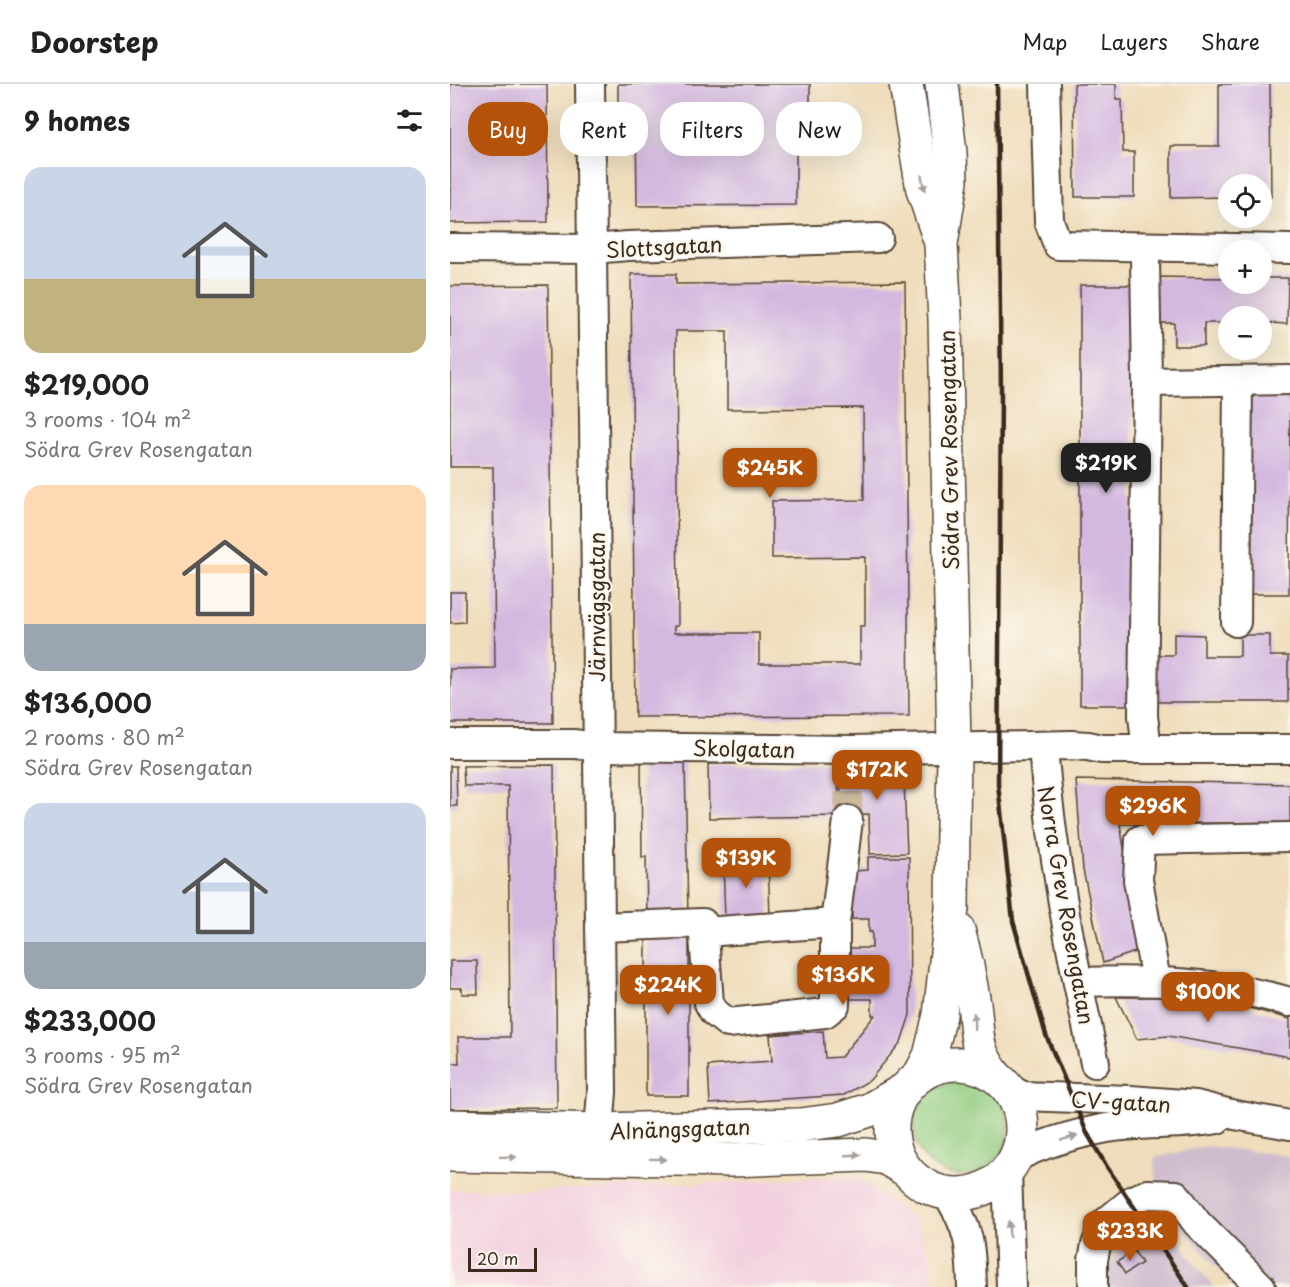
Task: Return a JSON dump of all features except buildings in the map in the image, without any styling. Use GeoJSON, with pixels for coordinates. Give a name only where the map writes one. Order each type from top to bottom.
{"type":"FeatureCollection","features":[{"type":"Feature","properties":{"kind":"main road","name":"Södra Grev Rosengatan"},"geometry":{"type":"LineString","coordinates":[[906,84],[923,190],[941,244]]}},
{"type":"Feature","properties":{"kind":"main road","name":"Södra Grev Rosengatan"},"geometry":{"type":"LineString","coordinates":[[912,1083],[930,1056],[940,1015],[952,908],[954,746],[946,331],[941,244],[951,181],[942,84]]}},
{"type":"Feature","properties":{"kind":"main road","name":"Södra Grev Rosengatan"},"geometry":{"type":"LineString","coordinates":[[952,908],[964,950],[974,1005],[975,1031],[984,1061],[1001,1081]]}},
{"type":"Feature","properties":{"kind":"main road"},"geometry":{"type":"LineString","coordinates":[[961,1063],[979,1067],[1001,1081],[1018,1106],[1023,1126],[1020,1143],[1011,1165],[982,1190],[965,1194],[947,1194],[927,1188],[906,1170],[898,1156],[891,1129],[893,1115],[912,1083],[939,1066],[961,1063]]}},
{"type":"Feature","properties":{"kind":"main road","name":"Alnängsgatan"},"geometry":{"type":"LineString","coordinates":[[450,1155],[599,1144],[819,1123],[838,1120],[869,1110],[912,1083]]}},
{"type":"Feature","properties":{"kind":"main road","name":"Alnängsgatan"},"geometry":{"type":"LineString","coordinates":[[450,1126],[731,1160],[867,1155],[886,1158],[906,1170]]}},
{"type":"Feature","properties":{"kind":"street","name":"Järnvägsgatan"},"geometry":{"type":"LineString","coordinates":[[590,84],[602,1092],[599,1144]]}},
{"type":"Feature","properties":{"kind":"street"},"geometry":{"type":"LineString","coordinates":[[1045,84],[1049,221],[1058,245],[1290,249]]}},
{"type":"Feature","properties":{"kind":"street","name":"Slottsgatan"},"geometry":{"type":"LineString","coordinates":[[450,248],[593,249],[878,238]]}},
{"type":"Feature","properties":{"kind":"street"},"geometry":{"type":"LineString","coordinates":[[1145,258],[1147,382],[1143,716],[1147,749]]}},
{"type":"Feature","properties":{"kind":"street"},"geometry":{"type":"LineString","coordinates":[[1147,382],[1290,380]]}},
{"type":"Feature","properties":{"kind":"street"},"geometry":{"type":"LineString","coordinates":[[1236,622],[1238,381]]}},
{"type":"Feature","properties":{"kind":"street","name":"Skolgatan"},"geometry":{"type":"LineString","coordinates":[[450,744],[574,744],[597,747],[853,750],[954,746],[1290,749]]}},
{"type":"Feature","properties":{"kind":"street","name":"Norra Grev Rosengatan"},"geometry":{"type":"LineString","coordinates":[[1042,746],[1063,904],[1095,1063]]}},
{"type":"Feature","properties":{"kind":"street"},"geometry":{"type":"LineString","coordinates":[[600,927],[703,923],[709,1003],[714,1012],[729,1023],[825,1013],[835,1005],[835,922],[848,820]]}},
{"type":"Feature","properties":{"kind":"street"},"geometry":{"type":"LineString","coordinates":[[1156,981],[1138,880],[1140,840],[1290,837]]}},
{"type":"Feature","properties":{"kind":"street"},"geometry":{"type":"LineString","coordinates":[[704,932],[835,922]]}},
{"type":"Feature","properties":{"kind":"street"},"geometry":{"type":"LineString","coordinates":[[1077,982],[1156,981],[1257,993],[1290,1002]]}},
{"type":"Feature","properties":{"kind":"street","name":"CV-gatan"},"geometry":{"type":"LineString","coordinates":[[1001,1081],[1022,1096],[1196,1105],[1234,1115],[1290,1125]]}},
{"type":"Feature","properties":{"kind":"street","name":"CV-gatan"},"geometry":{"type":"LineString","coordinates":[[1011,1165],[1028,1151],[1107,1128],[1197,1123],[1234,1115]]}},
{"type":"Feature","properties":{"kind":"street"},"geometry":{"type":"LineString","coordinates":[[1011,1165],[1011,1287]]}},
{"type":"Feature","properties":{"kind":"street"},"geometry":{"type":"LineString","coordinates":[[947,1194],[960,1214],[968,1236],[972,1287]]}},
{"type":"Feature","properties":{"kind":"street"},"geometry":{"type":"LineString","coordinates":[[1093,1287],[1093,1260],[1105,1223],[1133,1200],[1147,1194],[1176,1195],[1197,1223],[1262,1287]]}},
{"type":"Feature","properties":{"kind":"shaded area"},"geometry":{"type":"Polygon","coordinates":[[[1206,1146],[1290,1157],[1290,1287],[1234,1287],[1158,1201],[1154,1158],[1206,1146]]]}},
{"type":"Feature","properties":{"kind":"shaded area"},"geometry":{"type":"Polygon","coordinates":[[[856,1176],[916,1222],[932,1260],[932,1287],[450,1287],[450,1189],[524,1192],[856,1176]]]}},
{"type":"Feature","properties":{"kind":"shaded area"},"geometry":{"type":"Polygon","coordinates":[[[1166,1221],[1195,1264],[1214,1287],[1106,1287],[1105,1271],[1130,1234],[1166,1221]]]}},
{"type":"Feature","properties":{"kind":"green space"},"geometry":{"type":"Polygon","coordinates":[[[961,1081],[979,1085],[994,1095],[1004,1110],[1008,1128],[1004,1146],[994,1161],[979,1171],[961,1175],[943,1171],[928,1161],[918,1146],[914,1128],[918,1110],[928,1095],[943,1085],[961,1081]]]}},
{"type":"Feature","properties":{"kind":"tunnel"},"geometry":{"type":"LineString","coordinates":[[848,820],[849,750]]}},
{"type":"Feature","properties":{"kind":"railway"},"geometry":{"type":"LineString","coordinates":[[997,84],[1001,389],[998,784],[1013,921],[1046,1035],[1087,1133],[1107,1167],[1188,1287]]}}]}
